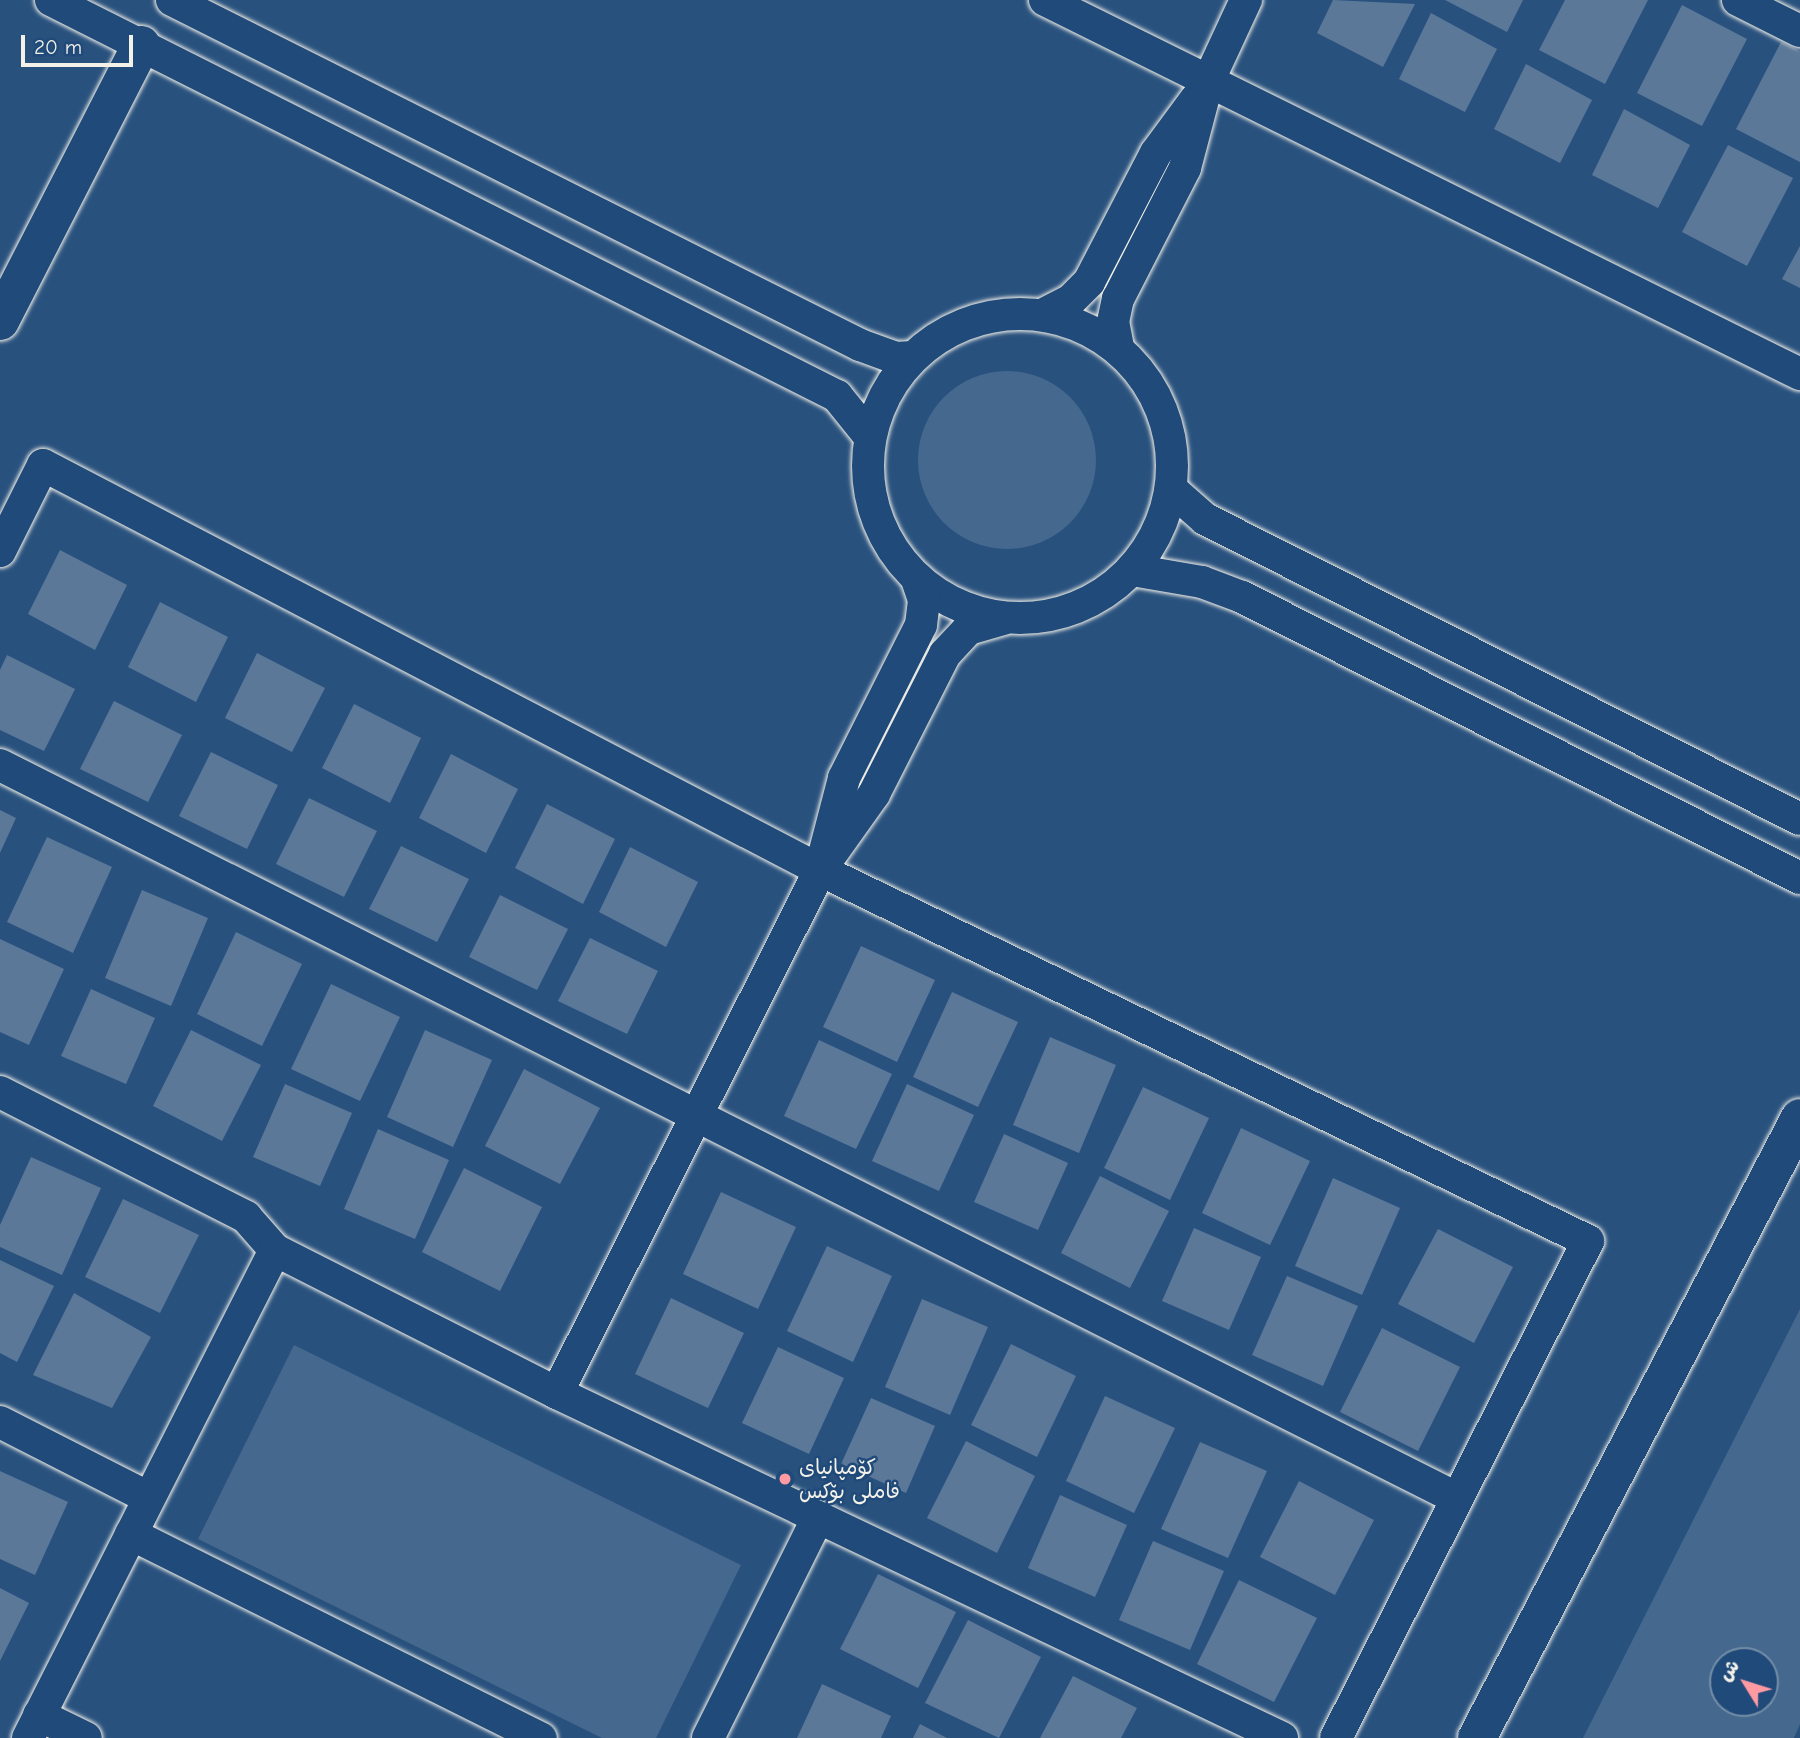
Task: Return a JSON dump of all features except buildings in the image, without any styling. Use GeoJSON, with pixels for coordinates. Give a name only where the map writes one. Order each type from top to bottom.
{"type":"FeatureCollection","features":[{"type":"Feature","properties":{"kind":"street"},"geometry":{"type":"LineString","coordinates":[[51,0],[837,396],[870,437]]}},
{"type":"Feature","properties":{"kind":"street"},"geometry":{"type":"LineString","coordinates":[[172,0],[860,345],[895,358],[913,357]]}},
{"type":"Feature","properties":{"kind":"street"},"geometry":{"type":"LineString","coordinates":[[1045,0],[1207,84],[1800,374]]}},
{"type":"Feature","properties":{"kind":"street"},"geometry":{"type":"LineString","coordinates":[[1118,347],[1113,322],[1118,299],[1185,168],[1207,84],[1247,0]]}},
{"type":"Feature","properties":{"kind":"street"},"geometry":{"type":"LineString","coordinates":[[1738,0],[1800,31]]}},
{"type":"Feature","properties":{"kind":"street"},"geometry":{"type":"LineString","coordinates":[[0,321],[141,46]]}},
{"type":"Feature","properties":{"kind":"street"},"geometry":{"type":"LineString","coordinates":[[1044,314],[1070,301],[1089,282],[1156,153],[1207,84]]}},
{"type":"Feature","properties":{"kind":"street"},"geometry":{"type":"LineString","coordinates":[[996,314],[1044,314],[1083,326],[1118,347],[1145,376],[1163,411],[1172,449],[1171,489],[1151,546],[1132,570],[1105,593],[1074,610],[1040,618],[1004,618],[957,607],[917,580],[885,539],[869,489],[870,437],[886,394],[913,357],[951,329],[996,314]]}},
{"type":"Feature","properties":{"kind":"street"},"geometry":{"type":"LineString","coordinates":[[0,551],[44,465],[820,870],[1588,1241],[1336,1738]]}},
{"type":"Feature","properties":{"kind":"street"},"geometry":{"type":"LineString","coordinates":[[1171,489],[1205,519],[1800,819]]}},
{"type":"Feature","properties":{"kind":"street"},"geometry":{"type":"LineString","coordinates":[[1132,570],[1202,582],[1232,593],[1800,878]]}},
{"type":"Feature","properties":{"kind":"street"},"geometry":{"type":"LineString","coordinates":[[820,870],[844,778],[921,625],[924,600],[917,580]]}},
{"type":"Feature","properties":{"kind":"street"},"geometry":{"type":"LineString","coordinates":[[557,1393],[820,870],[874,794],[945,654],[968,629],[1004,618]]}},
{"type":"Feature","properties":{"kind":"street"},"geometry":{"type":"LineString","coordinates":[[0,765],[1456,1498]]}},
{"type":"Feature","properties":{"kind":"street"},"geometry":{"type":"LineString","coordinates":[[0,1092],[246,1217],[275,1250],[557,1393],[1282,1738]]}},
{"type":"Feature","properties":{"kind":"street"},"geometry":{"type":"LineString","coordinates":[[1477,1738],[1800,1118]]}},
{"type":"Feature","properties":{"kind":"street"},"geometry":{"type":"LineString","coordinates":[[86,1738],[34,1726],[275,1250]]}},
{"type":"Feature","properties":{"kind":"street"},"geometry":{"type":"LineString","coordinates":[[0,1422],[149,1498]]}},
{"type":"Feature","properties":{"kind":"street"},"geometry":{"type":"LineString","coordinates":[[708,1738],[818,1517]]}},
{"type":"Feature","properties":{"kind":"street"},"geometry":{"type":"LineString","coordinates":[[131,1534],[541,1738]]}},
{"type":"Feature","properties":{"kind":"shaded area"},"geometry":{"type":"Polygon","coordinates":[[[1007,371],[1041,378],[1070,397],[1089,426],[1096,460],[1089,494],[1070,523],[1041,542],[1007,549],[973,542],[944,523],[925,494],[918,460],[925,426],[944,397],[973,378],[1007,371]]]}},
{"type":"Feature","properties":{"kind":"shaded area"},"geometry":{"type":"Polygon","coordinates":[[[1800,1309],[1800,1724],[1794,1738],[1583,1738],[1800,1309]]]}},
{"type":"Feature","properties":{"kind":"shaded area"},"geometry":{"type":"Polygon","coordinates":[[[294,1345],[741,1565],[656,1738],[602,1738],[198,1539],[294,1345]]]}},
{"type":"Feature","properties":{"kind":"place","name":"کۆمپانیای فاملی بۆکس"},"geometry":{"type":"Point","coordinates":[785,1479]}}]}
